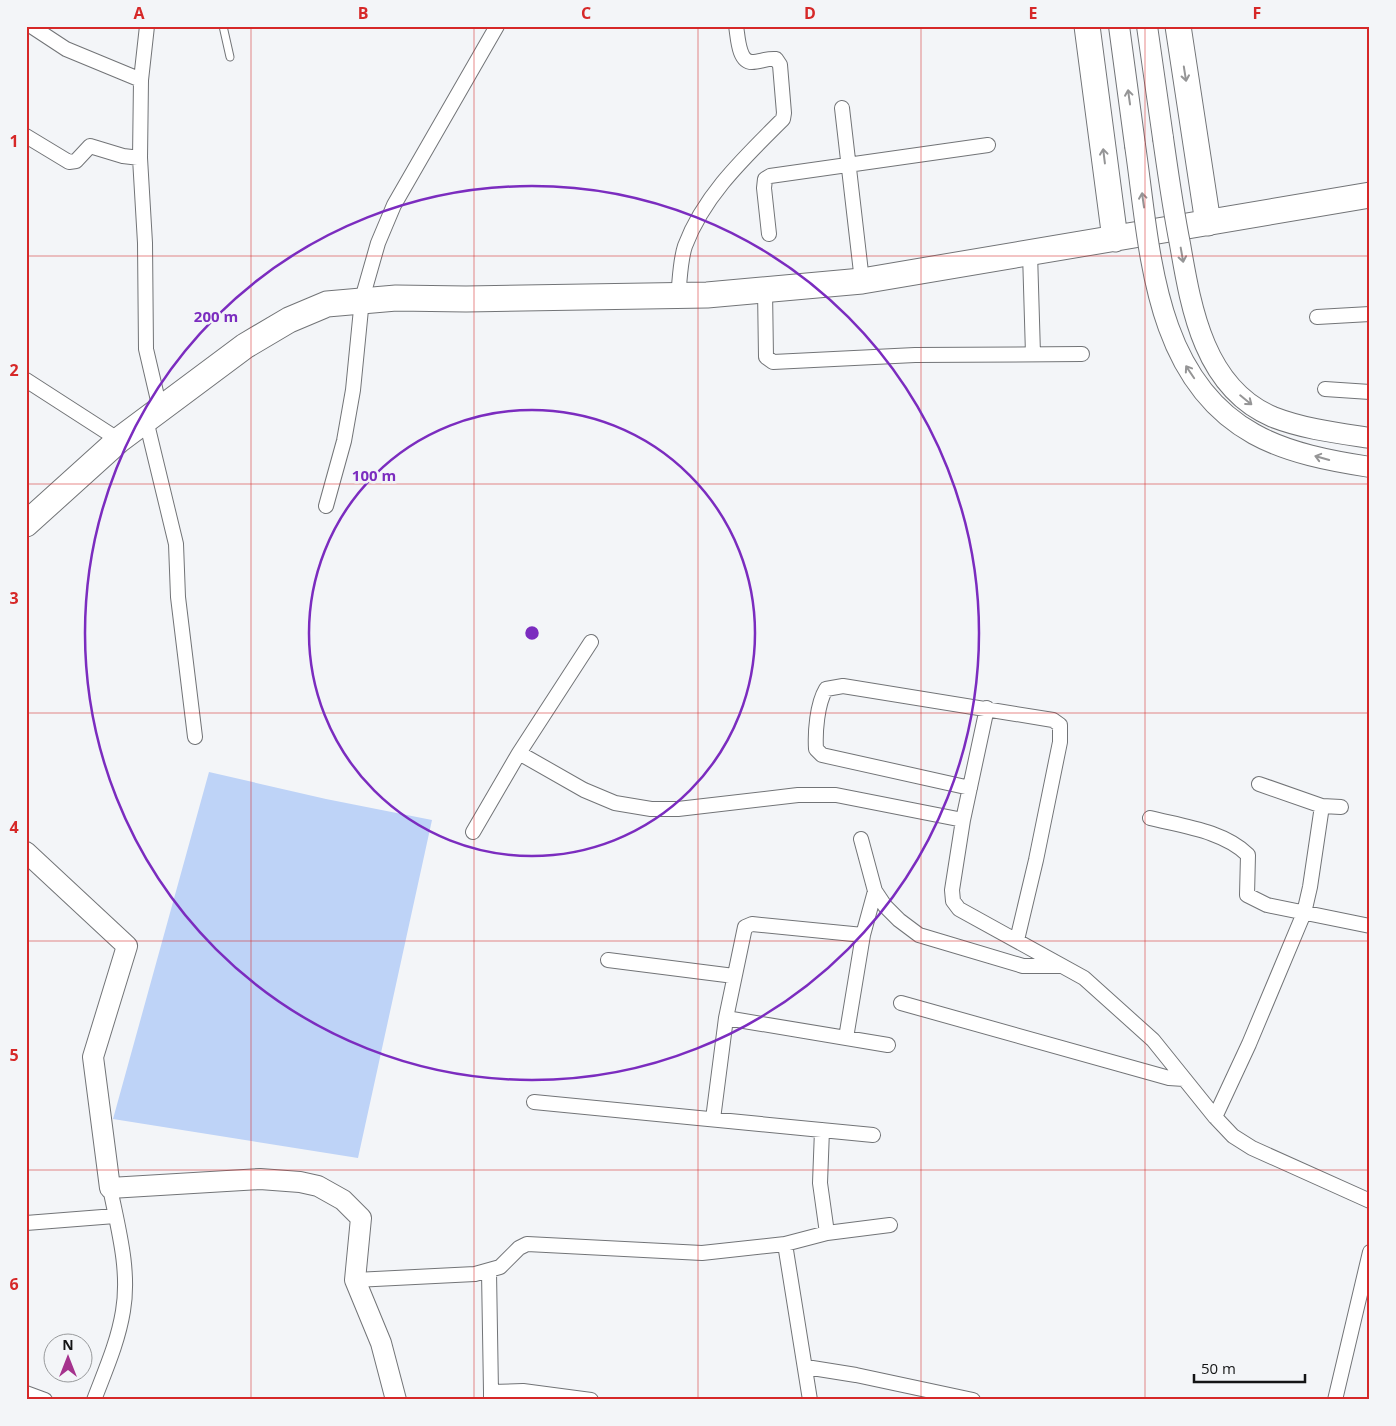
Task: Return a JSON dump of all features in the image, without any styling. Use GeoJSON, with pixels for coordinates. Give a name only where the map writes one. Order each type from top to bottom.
{"type":"FeatureCollection","features":[{"type":"Feature","properties":{"kind":"highway"},"geometry":{"type":"LineString","coordinates":[[1087,26],[1115,239]]}},
{"type":"Feature","properties":{"kind":"highway"},"geometry":{"type":"LineString","coordinates":[[1178,26],[1208,223]]}},
{"type":"Feature","properties":{"kind":"highway"},"geometry":{"type":"LineString","coordinates":[[26,524],[119,440],[244,346],[288,320],[327,304],[362,299],[678,296],[862,281],[1370,195]]}},
{"type":"Feature","properties":{"kind":"main road"},"geometry":{"type":"LineString","coordinates":[[1119,26],[1159,298],[1169,334],[1188,371],[1229,419],[1255,435],[1334,462],[1370,467]]}},
{"type":"Feature","properties":{"kind":"main road"},"geometry":{"type":"LineString","coordinates":[[1147,26],[1188,291],[1197,327],[1211,358],[1229,384],[1250,403],[1272,416],[1328,432],[1370,438]]}},
{"type":"Feature","properties":{"kind":"main road"},"geometry":{"type":"LineString","coordinates":[[26,852],[127,946],[93,1057],[110,1188],[260,1179],[300,1182],[318,1186],[343,1200],[361,1218],[355,1280],[381,1344],[396,1400]]}},
{"type":"Feature","properties":{"kind":"street"},"geometry":{"type":"LineString","coordinates":[[31,26],[75,54],[141,80]]}},
{"type":"Feature","properties":{"kind":"street"},"geometry":{"type":"LineString","coordinates":[[147,26],[141,80],[140,158],[145,243],[146,350],[153,414],[176,544],[178,597],[195,737]]}},
{"type":"Feature","properties":{"kind":"street"},"geometry":{"type":"LineString","coordinates":[[326,506],[344,441],[353,390],[362,299],[370,265],[394,205],[497,26]]}},
{"type":"Feature","properties":{"kind":"street"},"geometry":{"type":"LineString","coordinates":[[678,296],[685,247],[696,224],[720,187],[748,153],[783,120],[780,65],[776,59],[770,58],[751,62],[746,60],[742,55],[736,26]]}},
{"type":"Feature","properties":{"kind":"street"},"geometry":{"type":"LineString","coordinates":[[842,108],[850,163],[862,281]]}},
{"type":"Feature","properties":{"kind":"street"},"geometry":{"type":"LineString","coordinates":[[26,136],[68,162],[76,161],[90,146],[123,156],[140,158]]}},
{"type":"Feature","properties":{"kind":"street"},"geometry":{"type":"LineString","coordinates":[[769,234],[764,188],[766,179],[770,176],[850,163],[988,145]]}},
{"type":"Feature","properties":{"kind":"street"},"geometry":{"type":"LineString","coordinates":[[1030,253],[1033,354]]}},
{"type":"Feature","properties":{"kind":"street"},"geometry":{"type":"LineString","coordinates":[[764,290],[766,357],[773,362],[906,355],[1082,354]]}},
{"type":"Feature","properties":{"kind":"street"},"geometry":{"type":"LineString","coordinates":[[1317,317],[1370,314]]}},
{"type":"Feature","properties":{"kind":"street"},"geometry":{"type":"LineString","coordinates":[[26,380],[119,440]]}},
{"type":"Feature","properties":{"kind":"street"},"geometry":{"type":"LineString","coordinates":[[1325,389],[1370,392]]}},
{"type":"Feature","properties":{"kind":"street"},"geometry":{"type":"LineString","coordinates":[[473,832],[519,753],[591,642]]}},
{"type":"Feature","properties":{"kind":"street"},"geometry":{"type":"LineString","coordinates":[[970,788],[822,755],[816,749],[815,740],[822,696],[826,689],[843,686],[987,708],[1053,720],[1060,724],[1061,732],[1036,860],[1017,940]]}},
{"type":"Feature","properties":{"kind":"street"},"geometry":{"type":"LineString","coordinates":[[987,708],[963,820],[952,890],[953,901],[960,908],[1084,978],[1152,1040],[1215,1117],[1233,1136],[1252,1148],[1370,1201]]}},
{"type":"Feature","properties":{"kind":"street"},"geometry":{"type":"LineString","coordinates":[[519,753],[584,790],[615,803],[651,809],[678,809],[798,795],[836,794],[963,820]]}},
{"type":"Feature","properties":{"kind":"street"},"geometry":{"type":"LineString","coordinates":[[1259,784],[1322,806],[1341,807]]}},
{"type":"Feature","properties":{"kind":"street"},"geometry":{"type":"LineString","coordinates":[[1215,1117],[1249,1044],[1304,913],[1310,887],[1322,806]]}},
{"type":"Feature","properties":{"kind":"street"},"geometry":{"type":"LineString","coordinates":[[1150,818],[1209,833],[1240,848],[1248,855],[1247,895],[1267,905],[1370,926]]}},
{"type":"Feature","properties":{"kind":"street"},"geometry":{"type":"LineString","coordinates":[[861,839],[875,891],[899,920],[920,936],[1023,966],[1062,966]]}},
{"type":"Feature","properties":{"kind":"street"},"geometry":{"type":"LineString","coordinates":[[846,1038],[863,936],[875,891]]}},
{"type":"Feature","properties":{"kind":"street"},"geometry":{"type":"LineString","coordinates":[[713,1119],[726,1018],[742,933],[745,927],[752,924],[863,936]]}},
{"type":"Feature","properties":{"kind":"street"},"geometry":{"type":"LineString","coordinates":[[608,960],[734,976]]}},
{"type":"Feature","properties":{"kind":"street"},"geometry":{"type":"LineString","coordinates":[[901,1004],[1160,1076],[1184,1079]]}},
{"type":"Feature","properties":{"kind":"street"},"geometry":{"type":"LineString","coordinates":[[726,1018],[888,1045]]}},
{"type":"Feature","properties":{"kind":"street"},"geometry":{"type":"LineString","coordinates":[[534,1102],[873,1134]]}},
{"type":"Feature","properties":{"kind":"street"},"geometry":{"type":"LineString","coordinates":[[822,1130],[820,1183],[826,1234]]}},
{"type":"Feature","properties":{"kind":"street"},"geometry":{"type":"LineString","coordinates":[[94,1400],[116,1342],[123,1310],[125,1281],[122,1250],[110,1188]]}},
{"type":"Feature","properties":{"kind":"street"},"geometry":{"type":"LineString","coordinates":[[26,1224],[115,1216]]}},
{"type":"Feature","properties":{"kind":"street"},"geometry":{"type":"LineString","coordinates":[[355,1280],[489,1272],[500,1267],[519,1248],[526,1244],[702,1253],[785,1244],[826,1234],[890,1225]]}},
{"type":"Feature","properties":{"kind":"street"},"geometry":{"type":"LineString","coordinates":[[785,1244],[810,1400]]}},
{"type":"Feature","properties":{"kind":"street"},"geometry":{"type":"LineString","coordinates":[[1335,1400],[1370,1252]]}},
{"type":"Feature","properties":{"kind":"street"},"geometry":{"type":"LineString","coordinates":[[489,1272],[491,1396],[523,1391],[591,1400]]}},
{"type":"Feature","properties":{"kind":"street"},"geometry":{"type":"LineString","coordinates":[[806,1368],[856,1375],[973,1400]]}},
{"type":"Feature","properties":{"kind":"street"},"geometry":{"type":"LineString","coordinates":[[26,1393],[46,1400]]}},
{"type":"Feature","properties":{"kind":"lane"},"geometry":{"type":"LineString","coordinates":[[223,26],[230,57]]}},
{"type":"Feature","properties":{"kind":"water"},"geometry":{"type":"Polygon","coordinates":[[[209,772],[326,799],[432,820],[358,1158],[113,1119],[209,772]]]}}]}
